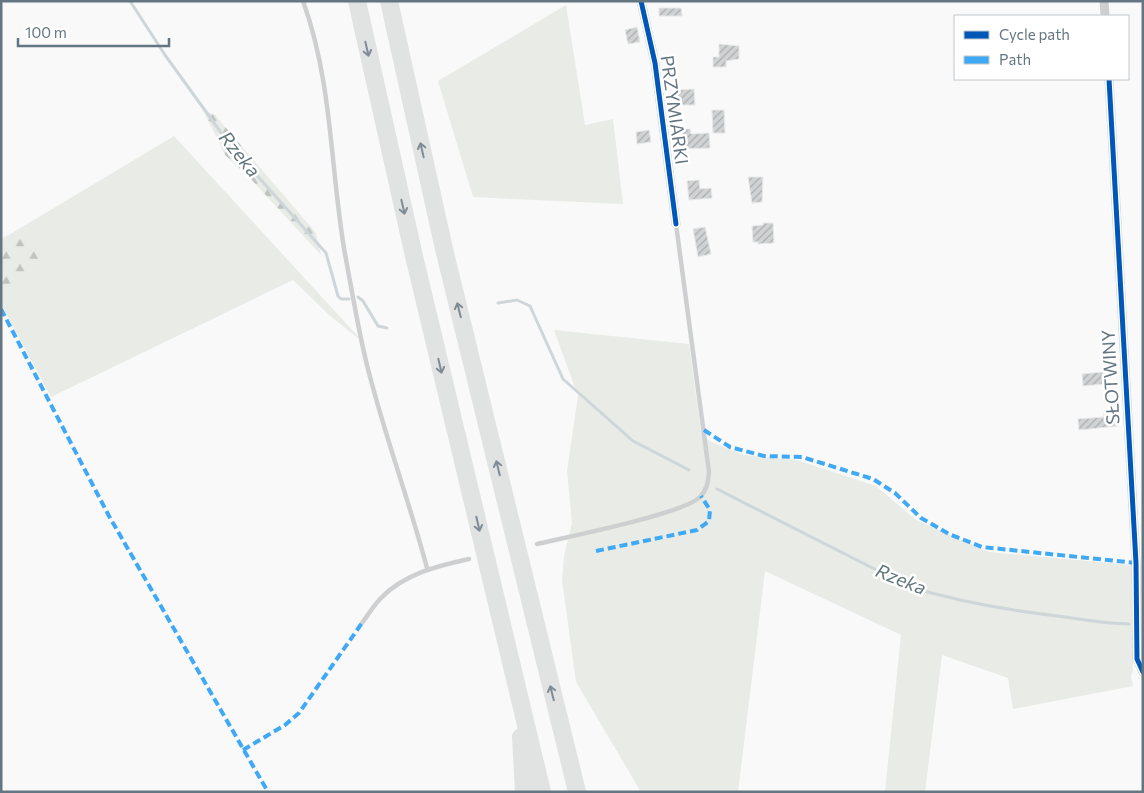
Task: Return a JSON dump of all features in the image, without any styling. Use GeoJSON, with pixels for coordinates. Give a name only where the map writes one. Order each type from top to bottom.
{"type":"FeatureCollection","features":[{"type":"Feature","properties":{"kind":"highway"},"geometry":{"type":"LineString","coordinates":[[357,1],[414,256],[542,792]]}},
{"type":"Feature","properties":{"kind":"highway"},"geometry":{"type":"LineString","coordinates":[[389,1],[447,258],[577,792]]}},
{"type":"Feature","properties":{"kind":"highway"},"geometry":{"type":"LineString","coordinates":[[520,700],[524,792]]}},
{"type":"Feature","properties":{"kind":"highway"},"geometry":{"type":"LineString","coordinates":[[560,726],[585,792]]}},
{"type":"Feature","properties":{"kind":"street","name":"PRZYMIARKI"},"geometry":{"type":"LineString","coordinates":[[641,1],[655,63],[676,224]]}},
{"type":"Feature","properties":{"kind":"street"},"geometry":{"type":"LineString","coordinates":[[1104,1],[1105,15]]}},
{"type":"Feature","properties":{"kind":"street","name":"SŁOTWINY"},"geometry":{"type":"LineString","coordinates":[[1109,80],[1136,563],[1137,659],[1143,672]]}},
{"type":"Feature","properties":{"kind":"lane"},"geometry":{"type":"LineString","coordinates":[[303,1],[312,24],[330,119],[344,248],[360,333],[384,426],[427,568]]}},
{"type":"Feature","properties":{"kind":"lane","name":"PRZYMIARKI"},"geometry":{"type":"LineString","coordinates":[[537,544],[693,503],[701,496],[708,480],[704,430],[676,224]]}},
{"type":"Feature","properties":{"kind":"lane"},"geometry":{"type":"LineString","coordinates":[[362,623],[380,598],[427,568],[469,559]]}},
{"type":"Feature","properties":{"kind":"green space"},"geometry":{"type":"Polygon","coordinates":[[[566,5],[585,125],[613,119],[623,204],[473,197],[438,81],[566,5]]]}},
{"type":"Feature","properties":{"kind":"green space"},"geometry":{"type":"Polygon","coordinates":[[[203,110],[215,115],[316,233],[321,255],[249,177],[225,155],[203,110]]]}},
{"type":"Feature","properties":{"kind":"green space"},"geometry":{"type":"Polygon","coordinates":[[[174,136],[365,344],[328,314],[293,280],[51,397],[1,304],[1,292],[42,242],[12,233],[174,136]]]}},
{"type":"Feature","properties":{"kind":"green space"},"geometry":{"type":"Polygon","coordinates":[[[12,233],[42,242],[45,264],[1,292],[1,239],[12,233]]]}},
{"type":"Feature","properties":{"kind":"green space"},"geometry":{"type":"Polygon","coordinates":[[[554,330],[689,344],[701,433],[711,442],[744,455],[797,460],[876,486],[916,520],[989,552],[1132,565],[1133,671],[1131,676],[1133,686],[1013,709],[1008,678],[942,655],[925,792],[885,792],[901,635],[765,571],[738,792],[641,792],[576,682],[562,580],[564,556],[572,523],[567,471],[578,396],[554,330]]]}},
{"type":"Feature","properties":{"kind":"building"},"geometry":{"type":"Polygon","coordinates":[[[659,8],[681,8],[682,16],[659,16],[659,8]]]}},
{"type":"Feature","properties":{"kind":"building"},"geometry":{"type":"Polygon","coordinates":[[[637,27],[640,42],[628,44],[625,30],[637,27]]]}},
{"type":"Feature","properties":{"kind":"building"},"geometry":{"type":"Polygon","coordinates":[[[719,44],[739,46],[739,59],[726,61],[726,67],[713,67],[713,57],[719,57],[719,44]]]}},
{"type":"Feature","properties":{"kind":"building"},"geometry":{"type":"Polygon","coordinates":[[[694,89],[695,105],[678,105],[677,90],[694,89]]]}},
{"type":"Feature","properties":{"kind":"building"},"geometry":{"type":"Polygon","coordinates":[[[712,110],[724,110],[725,133],[713,133],[712,110]]]}},
{"type":"Feature","properties":{"kind":"building"},"geometry":{"type":"Polygon","coordinates":[[[682,129],[690,129],[691,134],[709,133],[710,148],[682,149],[682,129]]]}},
{"type":"Feature","properties":{"kind":"building"},"geometry":{"type":"Polygon","coordinates":[[[649,130],[651,142],[637,144],[636,132],[649,130]]]}},
{"type":"Feature","properties":{"kind":"building"},"geometry":{"type":"Polygon","coordinates":[[[748,177],[763,177],[762,202],[752,203],[748,177]]]}},
{"type":"Feature","properties":{"kind":"building"},"geometry":{"type":"Polygon","coordinates":[[[699,180],[700,189],[711,188],[712,198],[689,200],[687,181],[699,180]]]}},
{"type":"Feature","properties":{"kind":"building"},"geometry":{"type":"Polygon","coordinates":[[[763,223],[773,223],[774,243],[758,244],[758,242],[753,242],[752,226],[763,225],[763,223]]]}},
{"type":"Feature","properties":{"kind":"building"},"geometry":{"type":"Polygon","coordinates":[[[705,227],[711,254],[698,257],[693,229],[705,227]]]}},
{"type":"Feature","properties":{"kind":"building"},"geometry":{"type":"Polygon","coordinates":[[[1103,372],[1104,384],[1083,386],[1082,374],[1103,372]]]}},
{"type":"Feature","properties":{"kind":"building"},"geometry":{"type":"Polygon","coordinates":[[[1118,407],[1118,426],[1079,430],[1078,419],[1104,417],[1104,412],[1110,411],[1110,408],[1118,407]]]}},
{"type":"Feature","properties":{"kind":"waterway","name":"Rzeka"},"geometry":{"type":"LineString","coordinates":[[130,1],[165,55],[230,145],[326,253],[338,296],[341,299],[349,299]]}},
{"type":"Feature","properties":{"kind":"waterway","name":"Rzeka"},"geometry":{"type":"LineString","coordinates":[[358,297],[363,301],[378,326],[387,328]]}},
{"type":"Feature","properties":{"kind":"waterway","name":"Rzeka"},"geometry":{"type":"LineString","coordinates":[[498,303],[517,300],[530,306],[563,379],[633,441],[689,470]]}},
{"type":"Feature","properties":{"kind":"waterway","name":"Rzeka"},"geometry":{"type":"LineString","coordinates":[[717,489],[910,587],[967,602],[1006,609],[1097,622],[1129,624]]}},
{"type":"Feature","properties":{"kind":"marked path"},"geometry":{"type":"LineString","coordinates":[[1,309],[109,516],[268,792]]}},
{"type":"Feature","properties":{"kind":"marked path"},"geometry":{"type":"LineString","coordinates":[[704,430],[730,447],[764,456],[802,457],[873,479],[895,493],[921,518],[949,534],[982,547],[1136,563]]}},
{"type":"Feature","properties":{"kind":"marked path"},"geometry":{"type":"LineString","coordinates":[[596,551],[697,530],[709,521],[710,510],[701,496]]}},
{"type":"Feature","properties":{"kind":"marked path"},"geometry":{"type":"LineString","coordinates":[[243,750],[285,725],[299,713],[362,623]]}},
{"type":"Feature","properties":{"kind":"cycle path"},"geometry":{"type":"LineString","coordinates":[[641,1],[655,63],[676,224]]}},
{"type":"Feature","properties":{"kind":"cycle path"},"geometry":{"type":"LineString","coordinates":[[1109,80],[1136,563],[1137,659],[1143,672]]}}]}
